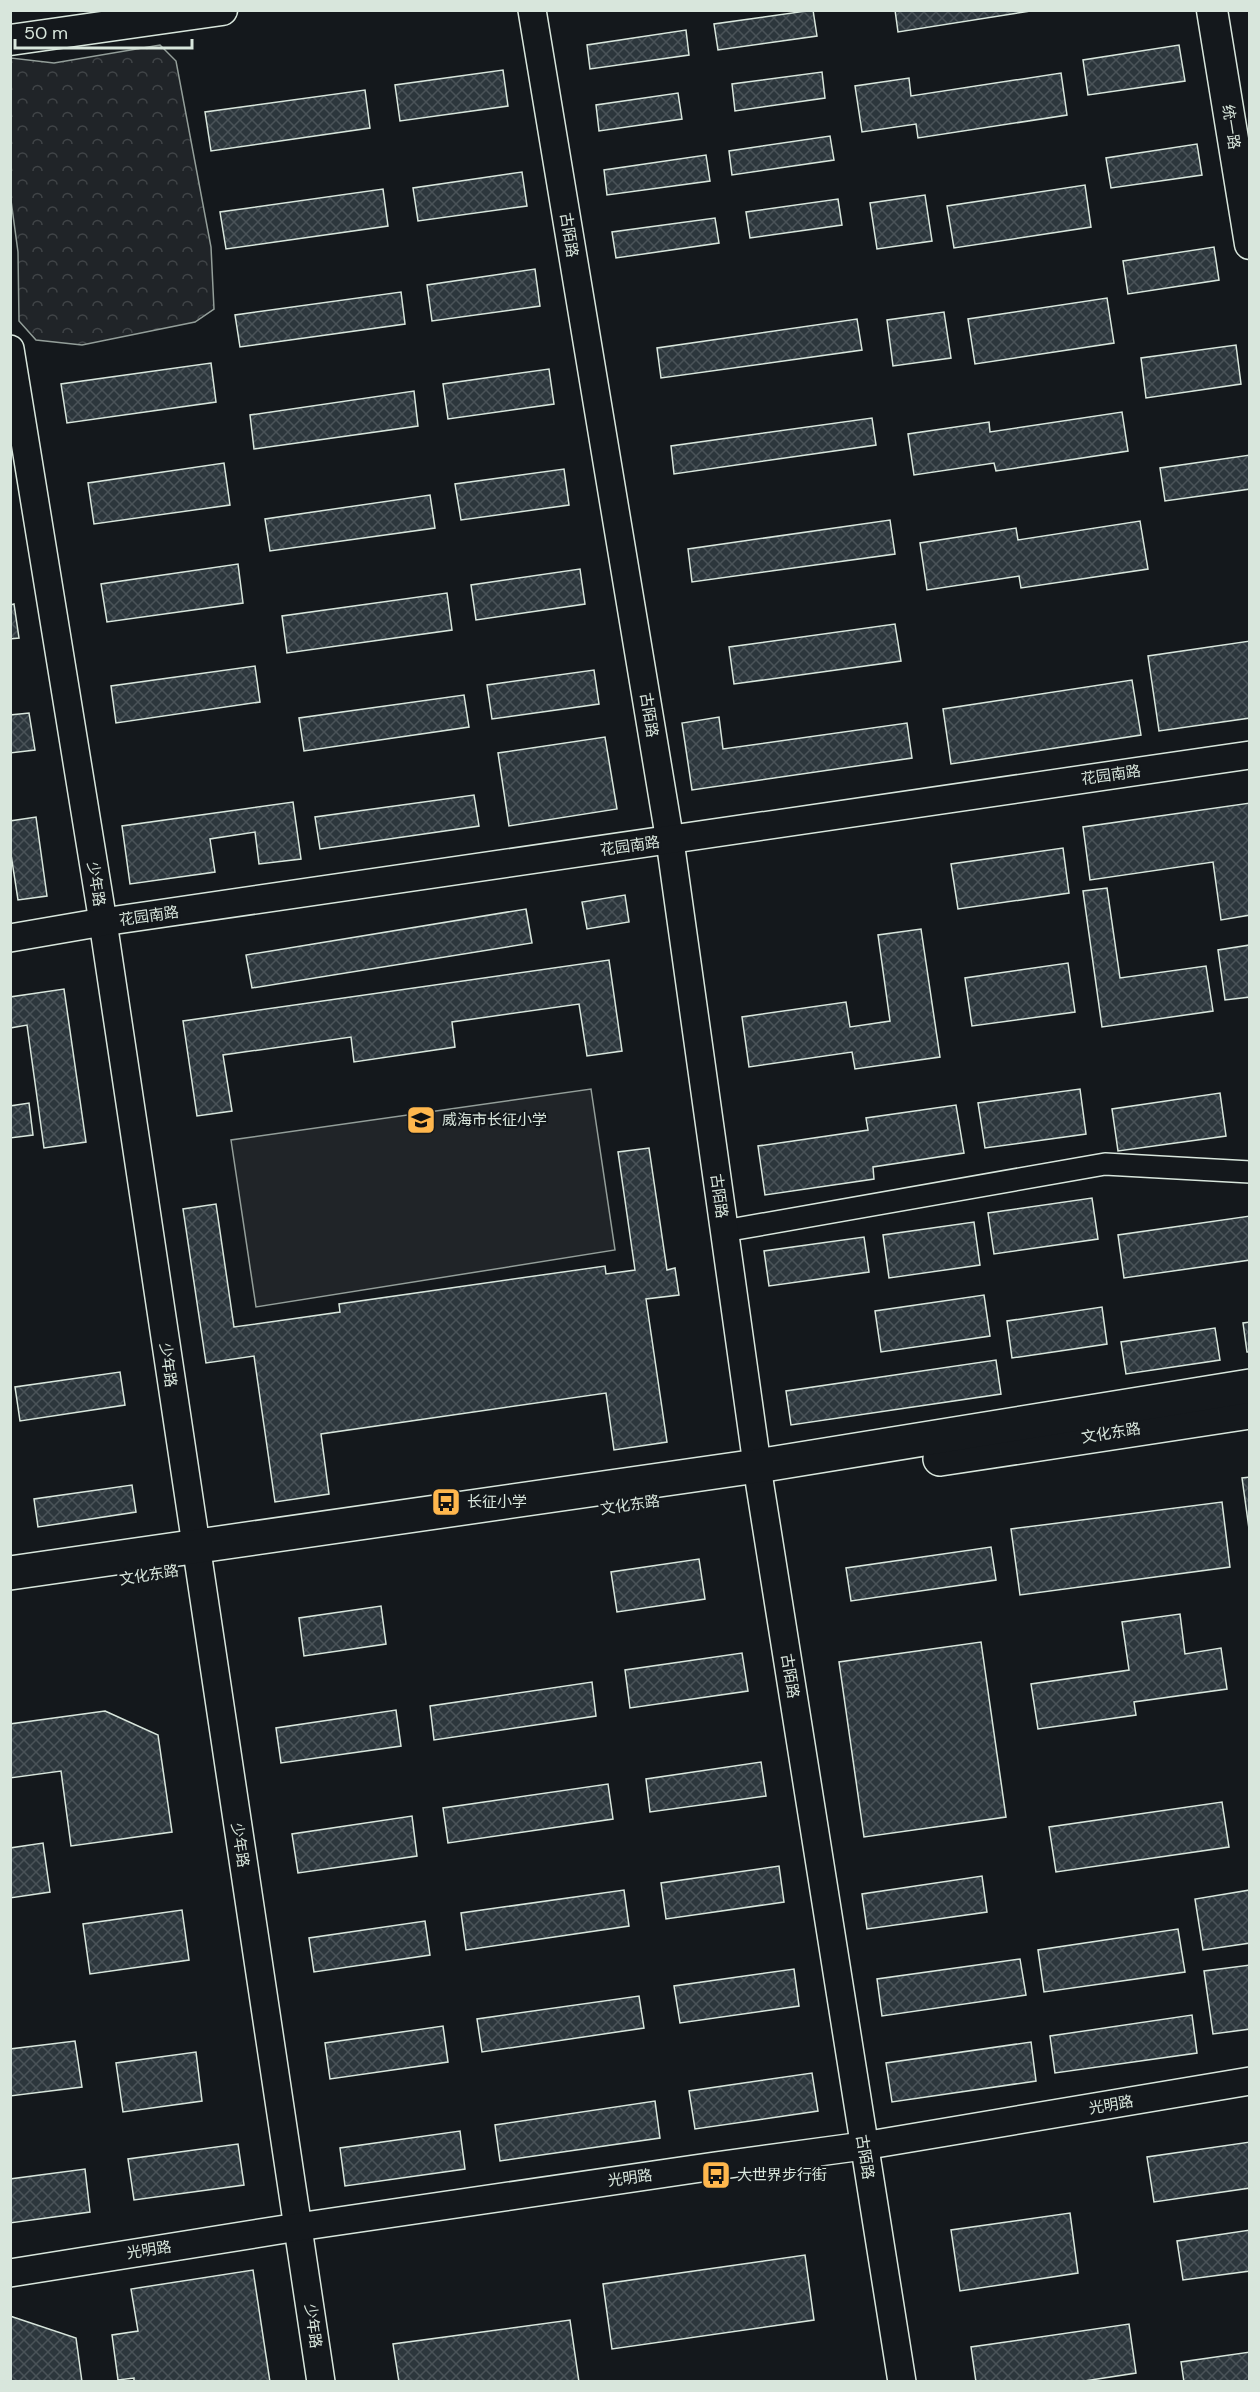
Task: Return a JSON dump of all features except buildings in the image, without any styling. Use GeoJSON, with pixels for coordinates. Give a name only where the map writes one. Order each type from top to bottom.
{"type":"FeatureCollection","features":[{"type":"Feature","properties":{"kind":"main road"},"geometry":{"type":"LineString","coordinates":[[10,20],[76,10]]}},
{"type":"Feature","properties":{"kind":"main road"},"geometry":{"type":"LineString","coordinates":[[10,40],[222,10]]}},
{"type":"Feature","properties":{"kind":"main road","name":"统一路"},"geometry":{"type":"LineString","coordinates":[[1212,10],[1250,244]]}},
{"type":"Feature","properties":{"kind":"main road","name":"统一路"},"geometry":{"type":"LineString","coordinates":[[1230,10],[1250,123]]}},
{"type":"Feature","properties":{"kind":"main road"},"geometry":{"type":"LineString","coordinates":[[759,1476],[1250,1386]]}},
{"type":"Feature","properties":{"kind":"main road","name":"文化东路"},"geometry":{"type":"LineString","coordinates":[[10,1595],[197,1556],[759,1476],[1250,1412]]}},
{"type":"Feature","properties":{"kind":"main road"},"geometry":{"type":"LineString","coordinates":[[10,1573],[197,1556]]}},
{"type":"Feature","properties":{"kind":"street","name":"古陌路"},"geometry":{"type":"LineString","coordinates":[[532,10],[670,841],[759,1476],[902,2382]]}},
{"type":"Feature","properties":{"kind":"street","name":"少年路"},"geometry":{"type":"LineString","coordinates":[[10,349],[17,441],[103,922],[321,2382]]}},
{"type":"Feature","properties":{"kind":"street","name":"花园南路"},"geometry":{"type":"LineString","coordinates":[[10,938],[103,922],[1250,755]]}},
{"type":"Feature","properties":{"kind":"street"},"geometry":{"type":"LineString","coordinates":[[724,1231],[1105,1164],[1250,1172]]}},
{"type":"Feature","properties":{"kind":"street","name":"光明路"},"geometry":{"type":"LineString","coordinates":[[10,2273],[298,2227],[703,2167],[863,2146],[1250,2081]]}},
{"type":"Feature","properties":{"kind":"green space"},"geometry":{"type":"Polygon","coordinates":[[[160,45],[176,61],[211,247],[214,309],[195,322],[82,345],[36,340],[19,321],[18,252],[10,193],[11,58],[54,63],[160,45]]]}},
{"type":"Feature","properties":{"kind":"green space"},"geometry":{"type":"Polygon","coordinates":[[[591,1089],[615,1250],[256,1307],[231,1140],[591,1089]]]}},
{"type":"Feature","properties":{"kind":"place","name":"威海市长征小学"},"geometry":{"type":"Point","coordinates":[421,1120]}},
{"type":"Feature","properties":{"kind":"place","name":"长征小学"},"geometry":{"type":"Point","coordinates":[446,1502]}},
{"type":"Feature","properties":{"kind":"place","name":"大世界步行街"},"geometry":{"type":"Point","coordinates":[716,2175]}}]}
